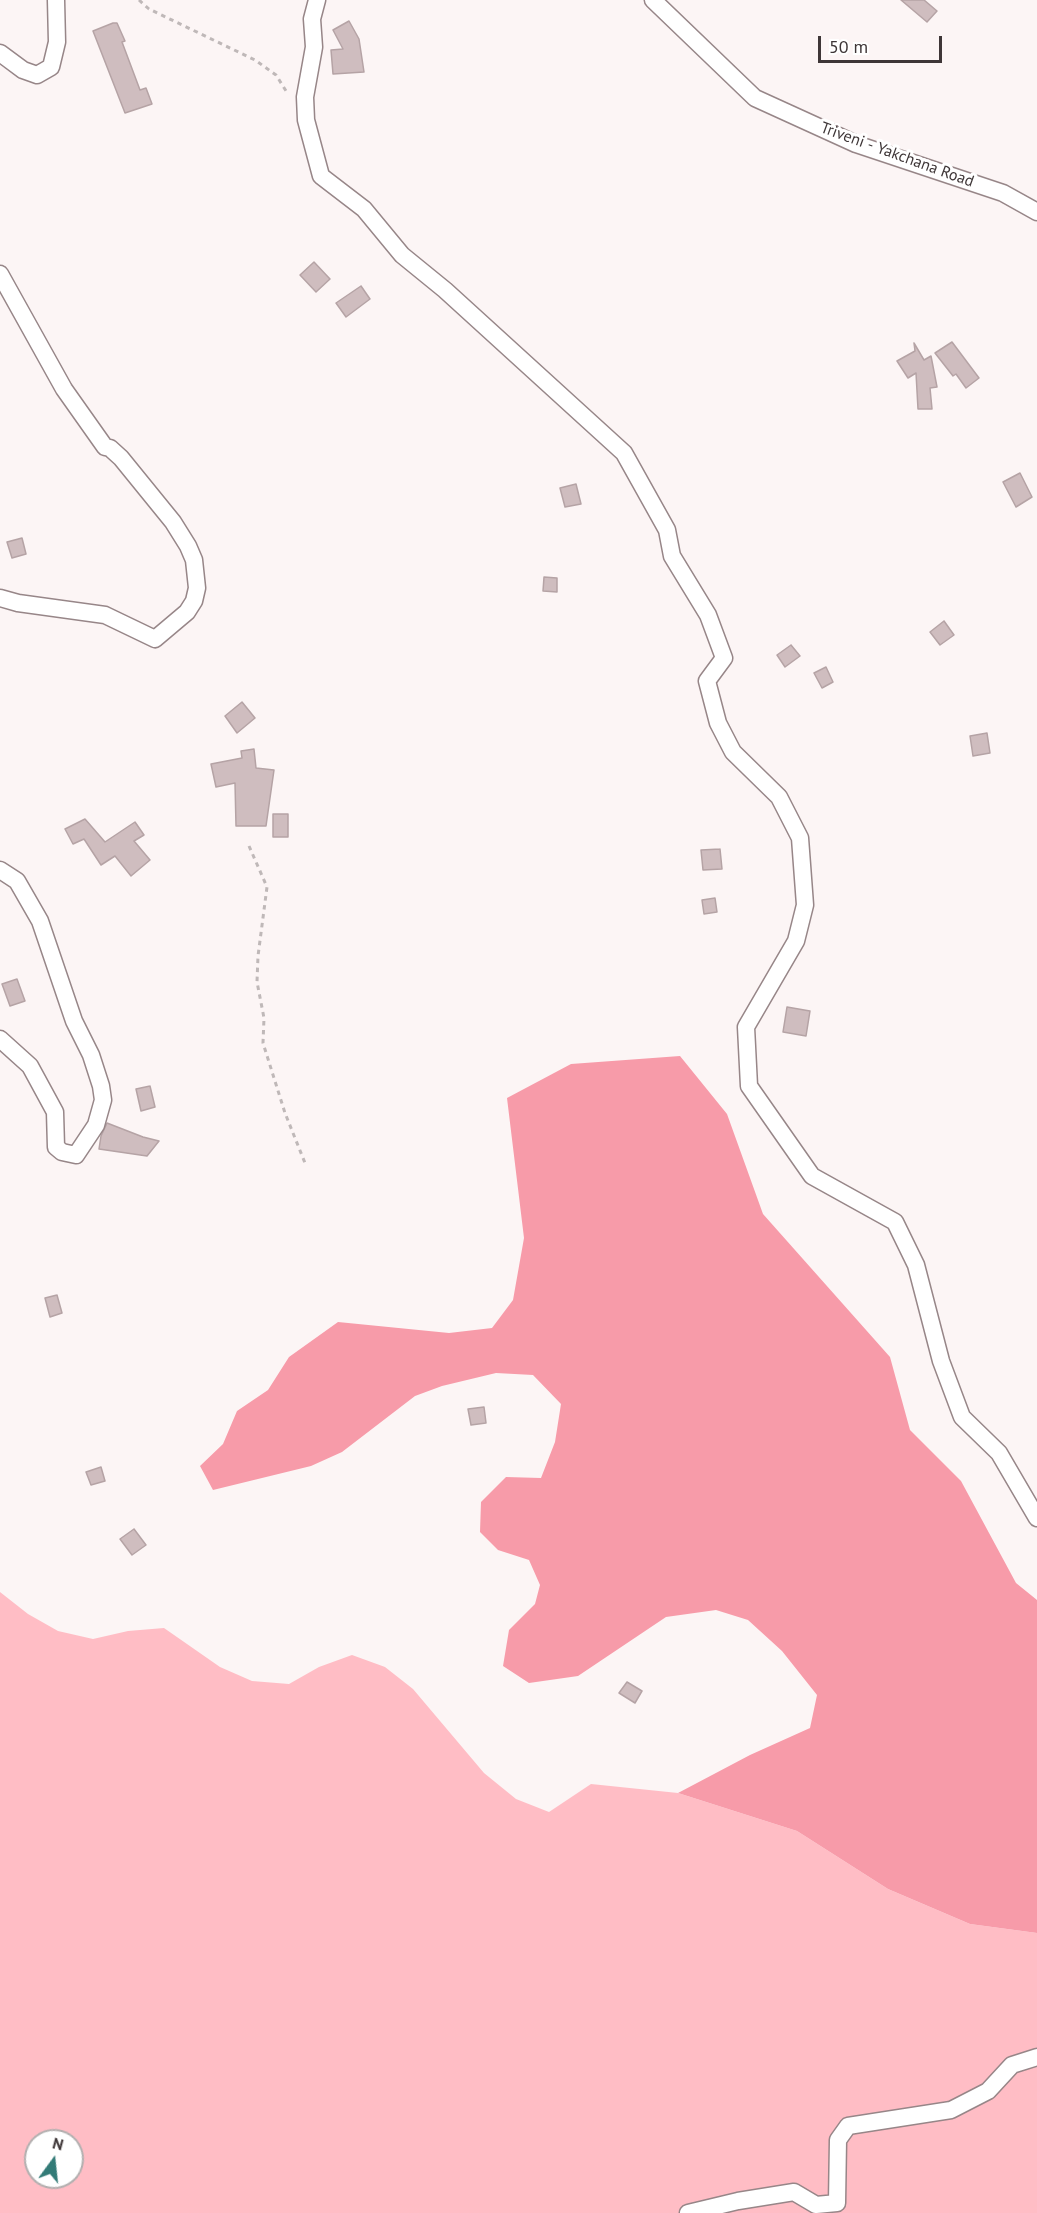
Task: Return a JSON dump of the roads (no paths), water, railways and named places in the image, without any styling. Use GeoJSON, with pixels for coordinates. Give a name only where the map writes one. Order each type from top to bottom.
{"type":"FeatureCollection","features":[{"type":"Feature","properties":{"kind":"street"},"geometry":{"type":"LineString","coordinates":[[0,53],[23,70],[37,75],[51,68],[57,42],[56,0]]}},
{"type":"Feature","properties":{"kind":"street"},"geometry":{"type":"LineString","coordinates":[[317,0],[312,19],[314,47],[305,97],[306,120],[321,176],[364,209],[402,255],[445,290],[624,453],[667,530],[672,556],[708,615],[724,658],[707,681],[718,723],[733,752],[779,797],[800,838],[805,905],[796,941],[746,1027],[750,1086],[813,1176],[895,1222],[916,1265],[941,1361],[962,1418],[999,1453],[1037,1518]]}},
{"type":"Feature","properties":{"kind":"street","name":"Triveni - Yakchana Road"},"geometry":{"type":"LineString","coordinates":[[652,0],[755,98],[856,144],[1003,193],[1037,212]]}},
{"type":"Feature","properties":{"kind":"street"},"geometry":{"type":"LineString","coordinates":[[0,274],[71,399],[105,447],[110,448],[121,458],[173,522],[195,560],[197,588],[188,612],[155,639],[105,615],[18,603],[0,598]]}},
{"type":"Feature","properties":{"kind":"street"},"geometry":{"type":"LineString","coordinates":[[0,870],[17,881],[40,921],[74,1022],[91,1055],[100,1086],[103,1100],[96,1125],[76,1155],[62,1152],[56,1147],[55,1112],[30,1066],[0,1039]]}},
{"type":"Feature","properties":{"kind":"street"},"geometry":{"type":"LineString","coordinates":[[688,2213],[738,2201],[794,2192],[816,2205],[837,2203],[838,2140],[848,2126],[951,2110],[988,2091],[1012,2065],[1037,2057]]}}]}
